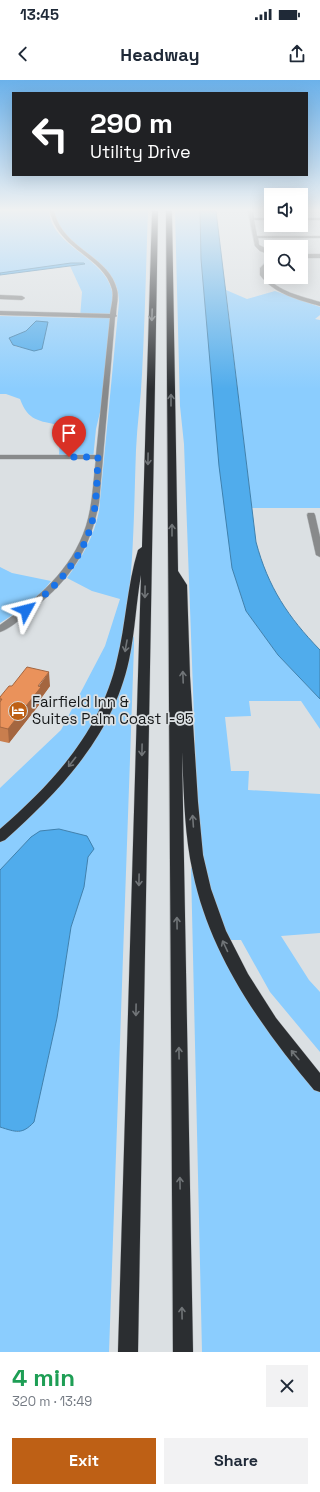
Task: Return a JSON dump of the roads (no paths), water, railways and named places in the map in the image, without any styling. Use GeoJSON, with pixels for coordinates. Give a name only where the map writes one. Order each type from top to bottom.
{"type":"FeatureCollection","features":[{"type":"Feature","properties":{"kind":"highway"},"geometry":{"type":"LineString","coordinates":[[128,1352],[153,270]]}},
{"type":"Feature","properties":{"kind":"highway"},"geometry":{"type":"LineString","coordinates":[[169,270],[172,569],[183,1352]]}},
{"type":"Feature","properties":{"kind":"highway"},"geometry":{"type":"LineString","coordinates":[[0,837],[31,809],[63,775],[89,740],[108,705],[123,661],[137,565],[146,539]]}},
{"type":"Feature","properties":{"kind":"highway"},"geometry":{"type":"LineString","coordinates":[[172,569],[182,585],[184,694],[194,841],[203,887],[220,935],[245,982],[277,1033],[320,1085]]}},
{"type":"Feature","properties":{"kind":"street"},"geometry":{"type":"LineString","coordinates":[[0,628],[43,598],[65,572],[81,549],[89,532],[93,518],[115,298],[111,279],[102,270]]}},
{"type":"Feature","properties":{"kind":"street"},"geometry":{"type":"LineString","coordinates":[[263,270],[263,275],[269,283],[282,291],[320,304]]}},
{"type":"Feature","properties":{"kind":"street"},"geometry":{"type":"LineString","coordinates":[[0,297],[22,298]]}},
{"type":"Feature","properties":{"kind":"street"},"geometry":{"type":"LineString","coordinates":[[0,313],[114,316]]}},
{"type":"Feature","properties":{"kind":"street"},"geometry":{"type":"LineString","coordinates":[[0,457],[98,457]]}},
{"type":"Feature","properties":{"kind":"street"},"geometry":{"type":"LineString","coordinates":[[310,515],[320,555]]}},
{"type":"Feature","properties":{"kind":"place","name":"Fairfield Inn & Suites Palm Coast I-95"},"geometry":{"type":"Point","coordinates":[18,711]}}]}
